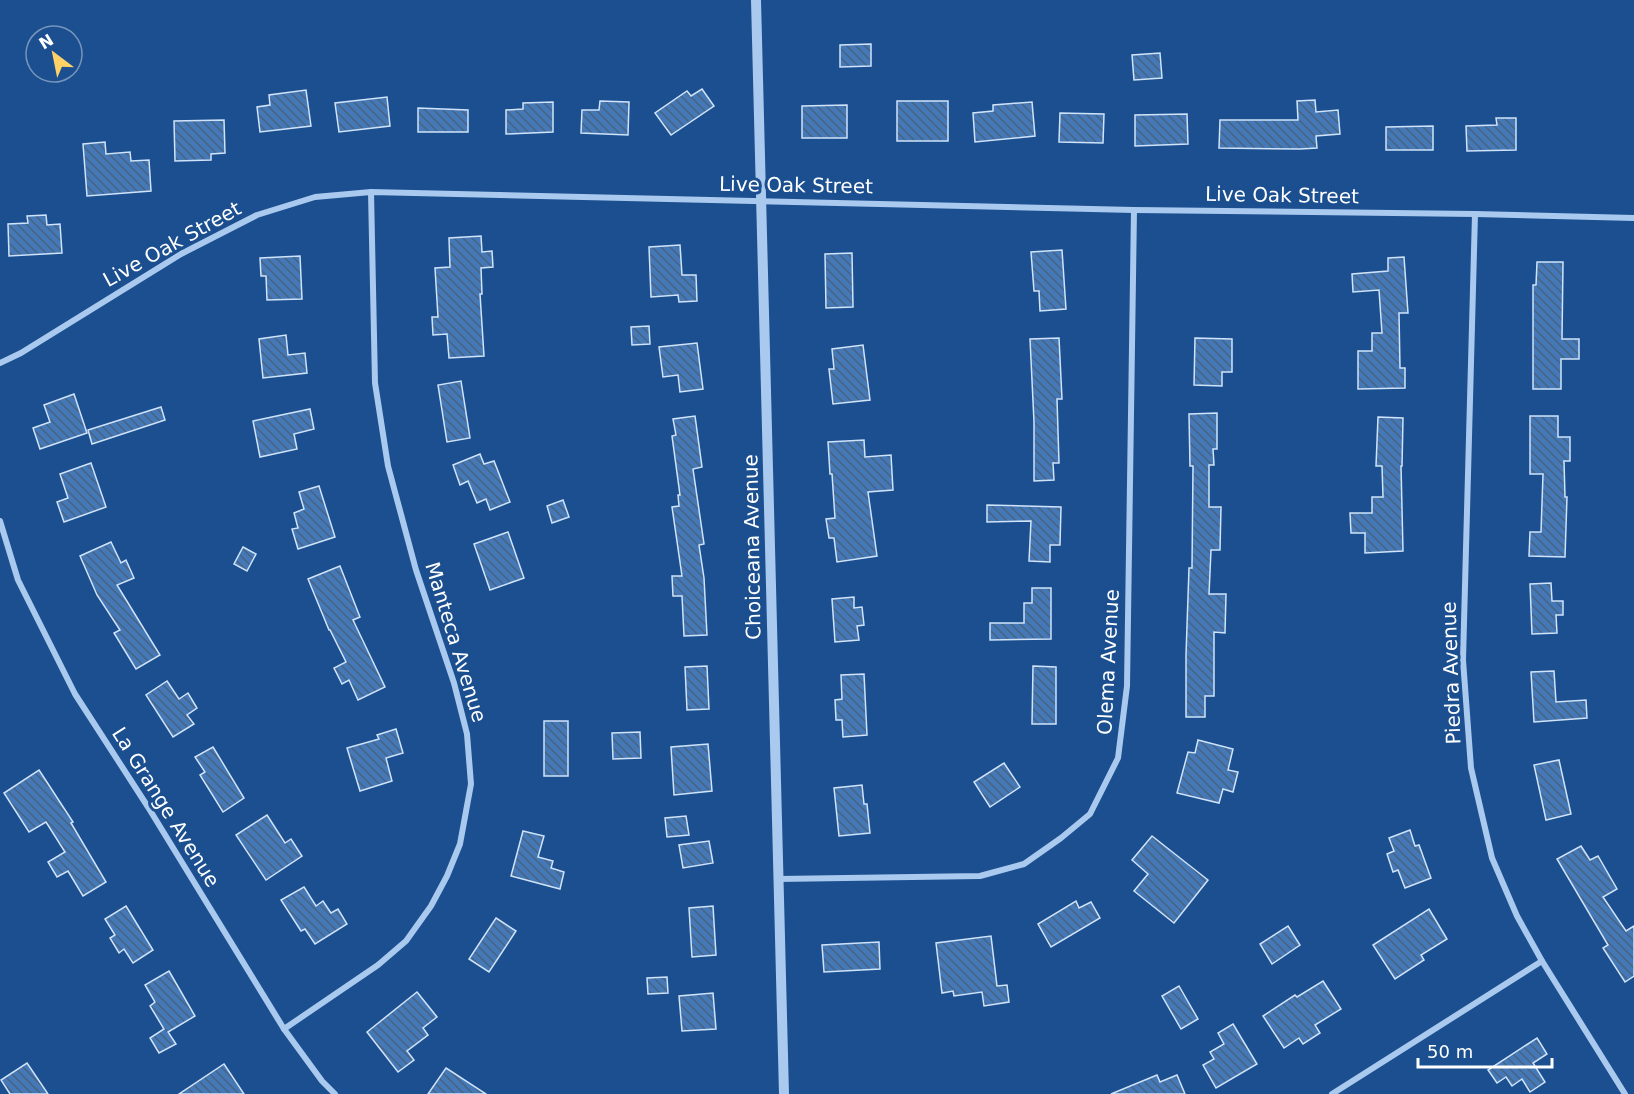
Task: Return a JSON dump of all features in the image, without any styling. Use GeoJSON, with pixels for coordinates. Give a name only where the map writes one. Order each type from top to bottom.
{"type":"FeatureCollection","features":[{"type":"Feature","properties":{"kind":"street","name":"Choiceana Avenue"},"geometry":{"type":"LineString","coordinates":[[756,0],[784,1094]]}},
{"type":"Feature","properties":{"kind":"street","name":"Live Oak Street"},"geometry":{"type":"LineString","coordinates":[[0,363],[21,353],[181,254],[257,215],[315,197],[371,192],[1134,210],[1634,218]]}},
{"type":"Feature","properties":{"kind":"street","name":"Manteca Avenue"},"geometry":{"type":"LineString","coordinates":[[284,1029],[378,965],[406,940],[431,906],[447,876],[460,844],[471,784],[467,734],[454,683],[416,570],[388,466],[375,383],[371,192]]}},
{"type":"Feature","properties":{"kind":"street","name":"Olema Avenue"},"geometry":{"type":"LineString","coordinates":[[778,879],[980,876],[1024,864],[1090,814],[1118,758],[1127,686],[1134,210]]}},
{"type":"Feature","properties":{"kind":"street","name":"Piedra Avenue"},"geometry":{"type":"LineString","coordinates":[[1475,214],[1463,660],[1471,768],[1492,858],[1516,916],[1625,1094]]}},
{"type":"Feature","properties":{"kind":"street","name":"La Grange Avenue"},"geometry":{"type":"LineString","coordinates":[[0,521],[18,580],[75,694],[148,807],[284,1029],[322,1081],[335,1094]]}},
{"type":"Feature","properties":{"kind":"street"},"geometry":{"type":"LineString","coordinates":[[1332,1094],[1542,961]]}},
{"type":"Feature","properties":{"kind":"building"},"geometry":{"type":"Polygon","coordinates":[[[871,44],[871,66],[840,67],[840,45],[871,44]]]}},
{"type":"Feature","properties":{"kind":"building"},"geometry":{"type":"Polygon","coordinates":[[[1160,53],[1162,78],[1134,80],[1132,55],[1160,53]]]}},
{"type":"Feature","properties":{"kind":"building"},"geometry":{"type":"Polygon","coordinates":[[[702,89],[714,106],[671,135],[655,113],[687,91],[691,96],[702,89]]]}},
{"type":"Feature","properties":{"kind":"building"},"geometry":{"type":"Polygon","coordinates":[[[306,90],[311,126],[260,132],[257,107],[270,105],[269,95],[306,90]]]}},
{"type":"Feature","properties":{"kind":"building"},"geometry":{"type":"Polygon","coordinates":[[[387,97],[390,126],[339,132],[335,103],[387,97]]]}},
{"type":"Feature","properties":{"kind":"building"},"geometry":{"type":"Polygon","coordinates":[[[1315,100],[1316,112],[1338,110],[1340,134],[1316,136],[1317,148],[1219,148],[1220,120],[1298,120],[1297,101],[1315,100]]]}},
{"type":"Feature","properties":{"kind":"building"},"geometry":{"type":"Polygon","coordinates":[[[600,101],[629,102],[628,135],[581,133],[582,110],[599,110],[600,101]]]}},
{"type":"Feature","properties":{"kind":"building"},"geometry":{"type":"Polygon","coordinates":[[[897,101],[948,101],[948,141],[897,141],[897,101]]]}},
{"type":"Feature","properties":{"kind":"building"},"geometry":{"type":"Polygon","coordinates":[[[553,102],[553,132],[506,134],[506,110],[523,109],[523,103],[553,102]]]}},
{"type":"Feature","properties":{"kind":"building"},"geometry":{"type":"Polygon","coordinates":[[[1032,102],[1035,136],[975,142],[973,113],[993,111],[993,105],[1032,102]]]}},
{"type":"Feature","properties":{"kind":"building"},"geometry":{"type":"Polygon","coordinates":[[[847,105],[847,138],[802,138],[802,106],[847,105]]]}},
{"type":"Feature","properties":{"kind":"building"},"geometry":{"type":"Polygon","coordinates":[[[418,108],[468,110],[468,132],[418,132],[418,108]]]}},
{"type":"Feature","properties":{"kind":"building"},"geometry":{"type":"Polygon","coordinates":[[[1060,113],[1104,114],[1103,143],[1059,142],[1060,113]]]}},
{"type":"Feature","properties":{"kind":"building"},"geometry":{"type":"Polygon","coordinates":[[[1187,114],[1188,144],[1135,146],[1135,115],[1187,114]]]}},
{"type":"Feature","properties":{"kind":"building"},"geometry":{"type":"Polygon","coordinates":[[[1496,118],[1516,118],[1516,150],[1467,151],[1466,126],[1497,125],[1496,118]]]}},
{"type":"Feature","properties":{"kind":"building"},"geometry":{"type":"Polygon","coordinates":[[[224,120],[225,153],[211,154],[211,160],[175,161],[174,121],[224,120]]]}},
{"type":"Feature","properties":{"kind":"building"},"geometry":{"type":"Polygon","coordinates":[[[1433,126],[1433,150],[1386,150],[1386,127],[1433,126]]]}},
{"type":"Feature","properties":{"kind":"building"},"geometry":{"type":"Polygon","coordinates":[[[105,142],[106,154],[130,152],[131,161],[149,160],[151,191],[87,196],[83,144],[105,142]]]}},
{"type":"Feature","properties":{"kind":"building"},"geometry":{"type":"Polygon","coordinates":[[[46,215],[47,225],[60,224],[62,253],[9,256],[8,224],[28,223],[27,216],[46,215]]]}},
{"type":"Feature","properties":{"kind":"building"},"geometry":{"type":"Polygon","coordinates":[[[481,236],[482,252],[492,251],[493,267],[481,268],[482,294],[480,294],[484,356],[449,358],[447,334],[433,335],[432,317],[438,317],[435,268],[450,267],[449,238],[481,236]]]}},
{"type":"Feature","properties":{"kind":"building"},"geometry":{"type":"Polygon","coordinates":[[[680,245],[682,275],[696,275],[697,301],[679,302],[678,295],[651,297],[649,247],[680,245]]]}},
{"type":"Feature","properties":{"kind":"building"},"geometry":{"type":"Polygon","coordinates":[[[1062,250],[1066,309],[1040,311],[1039,291],[1034,291],[1031,252],[1062,250]]]}},
{"type":"Feature","properties":{"kind":"building"},"geometry":{"type":"Polygon","coordinates":[[[852,253],[853,307],[826,308],[825,254],[852,253]]]}},
{"type":"Feature","properties":{"kind":"building"},"geometry":{"type":"Polygon","coordinates":[[[300,256],[302,299],[267,300],[266,276],[261,276],[260,258],[300,256]]]}},
{"type":"Feature","properties":{"kind":"building"},"geometry":{"type":"Polygon","coordinates":[[[1404,257],[1408,313],[1399,313],[1400,368],[1405,368],[1405,388],[1358,389],[1358,351],[1372,351],[1372,333],[1382,333],[1379,290],[1353,292],[1352,274],[1388,271],[1388,258],[1404,257]]]}},
{"type":"Feature","properties":{"kind":"building"},"geometry":{"type":"Polygon","coordinates":[[[1537,262],[1563,262],[1562,339],[1579,339],[1579,359],[1561,359],[1561,389],[1533,389],[1533,285],[1536,285],[1537,262]]]}},
{"type":"Feature","properties":{"kind":"building"},"geometry":{"type":"Polygon","coordinates":[[[649,326],[650,344],[632,345],[631,327],[649,326]]]}},
{"type":"Feature","properties":{"kind":"building"},"geometry":{"type":"Polygon","coordinates":[[[286,335],[288,355],[305,353],[307,373],[263,378],[259,339],[286,335]]]}},
{"type":"Feature","properties":{"kind":"building"},"geometry":{"type":"Polygon","coordinates":[[[1059,338],[1062,399],[1057,399],[1059,463],[1053,463],[1054,480],[1034,481],[1030,339],[1059,338]]]}},
{"type":"Feature","properties":{"kind":"building"},"geometry":{"type":"Polygon","coordinates":[[[1195,338],[1232,339],[1232,372],[1222,372],[1222,386],[1194,385],[1195,338]]]}},
{"type":"Feature","properties":{"kind":"building"},"geometry":{"type":"Polygon","coordinates":[[[697,343],[703,389],[680,392],[678,375],[663,377],[659,347],[697,343]]]}},
{"type":"Feature","properties":{"kind":"building"},"geometry":{"type":"Polygon","coordinates":[[[863,345],[870,400],[833,404],[829,369],[834,369],[832,349],[863,345]]]}},
{"type":"Feature","properties":{"kind":"building"},"geometry":{"type":"Polygon","coordinates":[[[461,381],[470,438],[447,442],[438,385],[461,381]]]}},
{"type":"Feature","properties":{"kind":"building"},"geometry":{"type":"Polygon","coordinates":[[[74,394],[87,433],[40,449],[33,428],[50,422],[44,405],[74,394]]]}},
{"type":"Feature","properties":{"kind":"building"},"geometry":{"type":"Polygon","coordinates":[[[161,407],[165,420],[92,444],[88,430],[161,407]]]}},
{"type":"Feature","properties":{"kind":"building"},"geometry":{"type":"Polygon","coordinates":[[[310,409],[314,429],[294,434],[297,449],[260,457],[253,421],[310,409]]]}},
{"type":"Feature","properties":{"kind":"building"},"geometry":{"type":"Polygon","coordinates":[[[1217,413],[1217,449],[1213,449],[1214,465],[1209,465],[1209,507],[1221,507],[1220,550],[1211,550],[1209,594],[1226,594],[1225,633],[1214,632],[1214,696],[1205,696],[1205,717],[1186,717],[1189,568],[1192,568],[1193,466],[1190,466],[1189,414],[1217,413]]]}},
{"type":"Feature","properties":{"kind":"building"},"geometry":{"type":"Polygon","coordinates":[[[695,416],[702,467],[693,469],[704,544],[699,545],[704,578],[707,635],[684,636],[682,596],[673,596],[672,576],[682,576],[672,507],[679,506],[678,495],[680,495],[672,436],[676,435],[673,419],[695,416]]]}},
{"type":"Feature","properties":{"kind":"building"},"geometry":{"type":"Polygon","coordinates":[[[1530,416],[1558,416],[1558,437],[1570,437],[1570,461],[1564,461],[1565,497],[1567,497],[1565,557],[1529,556],[1530,532],[1541,532],[1543,474],[1530,474],[1530,416]]]}},
{"type":"Feature","properties":{"kind":"building"},"geometry":{"type":"Polygon","coordinates":[[[1378,417],[1403,418],[1401,466],[1403,551],[1365,553],[1365,533],[1351,533],[1350,513],[1372,513],[1372,497],[1383,497],[1382,466],[1376,466],[1378,417]]]}},
{"type":"Feature","properties":{"kind":"building"},"geometry":{"type":"Polygon","coordinates":[[[864,440],[865,457],[891,455],[893,490],[868,492],[877,556],[837,562],[834,538],[829,538],[826,519],[835,518],[828,442],[864,440]]]}},
{"type":"Feature","properties":{"kind":"building"},"geometry":{"type":"Polygon","coordinates":[[[480,454],[484,464],[494,461],[510,502],[490,510],[486,499],[477,503],[468,481],[460,485],[453,465],[480,454]]]}},
{"type":"Feature","properties":{"kind":"building"},"geometry":{"type":"Polygon","coordinates":[[[91,463],[106,507],[64,522],[57,502],[68,498],[60,474],[91,463]]]}},
{"type":"Feature","properties":{"kind":"building"},"geometry":{"type":"Polygon","coordinates":[[[319,486],[335,537],[298,549],[292,529],[298,528],[294,513],[304,509],[299,492],[319,486]]]}},
{"type":"Feature","properties":{"kind":"building"},"geometry":{"type":"Polygon","coordinates":[[[563,500],[569,517],[552,523],[547,506],[563,500]]]}},
{"type":"Feature","properties":{"kind":"building"},"geometry":{"type":"Polygon","coordinates":[[[987,505],[1061,507],[1060,545],[1050,545],[1050,562],[1029,561],[1031,521],[987,522],[987,505]]]}},
{"type":"Feature","properties":{"kind":"building"},"geometry":{"type":"Polygon","coordinates":[[[508,532],[524,578],[490,590],[474,544],[508,532]]]}},
{"type":"Feature","properties":{"kind":"building"},"geometry":{"type":"Polygon","coordinates":[[[111,542],[121,563],[126,560],[134,578],[117,585],[160,655],[136,669],[114,633],[120,630],[97,595],[80,556],[111,542]]]}},
{"type":"Feature","properties":{"kind":"building"},"geometry":{"type":"Polygon","coordinates":[[[243,547],[256,554],[247,571],[234,564],[243,547]]]}},
{"type":"Feature","properties":{"kind":"building"},"geometry":{"type":"Polygon","coordinates":[[[340,566],[360,617],[353,620],[385,687],[358,700],[349,680],[342,684],[334,668],[346,662],[329,630],[308,579],[340,566]]]}},
{"type":"Feature","properties":{"kind":"building"},"geometry":{"type":"Polygon","coordinates":[[[1551,583],[1552,601],[1563,601],[1563,615],[1556,615],[1557,633],[1532,634],[1530,584],[1551,583]]]}},
{"type":"Feature","properties":{"kind":"building"},"geometry":{"type":"Polygon","coordinates":[[[1032,588],[1051,588],[1051,639],[990,640],[990,623],[1024,623],[1024,603],[1032,603],[1032,588]]]}},
{"type":"Feature","properties":{"kind":"building"},"geometry":{"type":"Polygon","coordinates":[[[854,597],[854,608],[862,607],[864,625],[857,626],[859,640],[835,642],[832,599],[854,597]]]}},
{"type":"Feature","properties":{"kind":"building"},"geometry":{"type":"Polygon","coordinates":[[[707,666],[709,709],[687,710],[685,667],[707,666]]]}},
{"type":"Feature","properties":{"kind":"building"},"geometry":{"type":"Polygon","coordinates":[[[1033,666],[1056,667],[1056,724],[1032,724],[1033,666]]]}},
{"type":"Feature","properties":{"kind":"building"},"geometry":{"type":"Polygon","coordinates":[[[1554,671],[1556,702],[1586,700],[1587,718],[1534,722],[1531,672],[1554,671]]]}},
{"type":"Feature","properties":{"kind":"building"},"geometry":{"type":"Polygon","coordinates":[[[864,674],[867,735],[843,737],[842,720],[836,720],[835,700],[842,699],[841,675],[864,674]]]}},
{"type":"Feature","properties":{"kind":"building"},"geometry":{"type":"Polygon","coordinates":[[[167,681],[179,699],[188,693],[197,708],[187,715],[194,724],[173,737],[146,695],[167,681]]]}},
{"type":"Feature","properties":{"kind":"building"},"geometry":{"type":"Polygon","coordinates":[[[544,721],[568,721],[568,776],[544,776],[544,721]]]}},
{"type":"Feature","properties":{"kind":"building"},"geometry":{"type":"Polygon","coordinates":[[[396,729],[403,753],[386,758],[392,781],[360,791],[347,748],[379,739],[377,735],[396,729]]]}},
{"type":"Feature","properties":{"kind":"building"},"geometry":{"type":"Polygon","coordinates":[[[640,732],[641,758],[613,759],[612,733],[640,732]]]}},
{"type":"Feature","properties":{"kind":"building"},"geometry":{"type":"Polygon","coordinates":[[[1198,740],[1233,749],[1228,770],[1238,772],[1233,792],[1223,789],[1219,803],[1177,793],[1188,752],[1195,753],[1198,740]]]}},
{"type":"Feature","properties":{"kind":"building"},"geometry":{"type":"Polygon","coordinates":[[[708,744],[712,791],[674,795],[671,747],[708,744]]]}},
{"type":"Feature","properties":{"kind":"building"},"geometry":{"type":"Polygon","coordinates":[[[213,747],[244,798],[223,812],[200,775],[205,772],[195,757],[213,747]]]}},
{"type":"Feature","properties":{"kind":"building"},"geometry":{"type":"Polygon","coordinates":[[[1559,760],[1571,814],[1546,820],[1534,765],[1559,760]]]}},
{"type":"Feature","properties":{"kind":"building"},"geometry":{"type":"Polygon","coordinates":[[[1004,763],[1020,787],[990,807],[974,782],[1004,763]]]}},
{"type":"Feature","properties":{"kind":"building"},"geometry":{"type":"Polygon","coordinates":[[[39,770],[73,822],[71,823],[106,882],[83,896],[68,871],[57,877],[48,862],[65,852],[46,822],[29,832],[4,793],[39,770]]]}},
{"type":"Feature","properties":{"kind":"building"},"geometry":{"type":"Polygon","coordinates":[[[862,785],[864,804],[867,804],[870,833],[839,836],[834,788],[862,785]]]}},
{"type":"Feature","properties":{"kind":"building"},"geometry":{"type":"Polygon","coordinates":[[[267,815],[285,843],[291,839],[302,856],[266,880],[236,835],[267,815]]]}},
{"type":"Feature","properties":{"kind":"building"},"geometry":{"type":"Polygon","coordinates":[[[686,816],[689,835],[667,837],[665,818],[686,816]]]}},
{"type":"Feature","properties":{"kind":"building"},"geometry":{"type":"Polygon","coordinates":[[[1410,830],[1415,846],[1419,845],[1431,878],[1405,888],[1398,870],[1393,872],[1387,854],[1394,851],[1389,838],[1410,830]]]}},
{"type":"Feature","properties":{"kind":"building"},"geometry":{"type":"Polygon","coordinates":[[[523,831],[544,836],[538,857],[553,861],[551,868],[564,872],[560,889],[511,876],[523,831]]]}},
{"type":"Feature","properties":{"kind":"building"},"geometry":{"type":"Polygon","coordinates":[[[1152,836],[1208,880],[1174,923],[1134,891],[1148,874],[1132,860],[1152,836]]]}},
{"type":"Feature","properties":{"kind":"building"},"geometry":{"type":"Polygon","coordinates":[[[709,841],[713,863],[683,868],[679,845],[709,841]]]}},
{"type":"Feature","properties":{"kind":"building"},"geometry":{"type":"Polygon","coordinates":[[[1581,846],[1590,860],[1598,856],[1617,889],[1603,897],[1626,931],[1634,926],[1634,976],[1625,982],[1603,948],[1608,945],[1557,859],[1581,846]]]}},
{"type":"Feature","properties":{"kind":"building"},"geometry":{"type":"Polygon","coordinates":[[[304,887],[316,906],[323,901],[331,913],[338,909],[347,924],[315,944],[305,929],[301,931],[281,900],[304,887]]]}},
{"type":"Feature","properties":{"kind":"building"},"geometry":{"type":"Polygon","coordinates":[[[1076,901],[1079,908],[1091,902],[1100,918],[1051,947],[1038,924],[1076,901]]]}},
{"type":"Feature","properties":{"kind":"building"},"geometry":{"type":"Polygon","coordinates":[[[126,906],[153,950],[133,963],[124,949],[119,953],[110,938],[115,935],[105,919],[126,906]]]}},
{"type":"Feature","properties":{"kind":"building"},"geometry":{"type":"Polygon","coordinates":[[[713,906],[716,955],[692,957],[689,908],[713,906]]]}},
{"type":"Feature","properties":{"kind":"building"},"geometry":{"type":"Polygon","coordinates":[[[1429,909],[1447,939],[1421,955],[1424,960],[1395,979],[1373,945],[1429,909]]]}},
{"type":"Feature","properties":{"kind":"building"},"geometry":{"type":"Polygon","coordinates":[[[496,918],[516,931],[489,972],[469,959],[496,918]]]}},
{"type":"Feature","properties":{"kind":"building"},"geometry":{"type":"Polygon","coordinates":[[[1288,926],[1300,945],[1272,964],[1260,944],[1288,926]]]}},
{"type":"Feature","properties":{"kind":"building"},"geometry":{"type":"Polygon","coordinates":[[[991,936],[997,986],[1007,985],[1009,1002],[984,1006],[982,992],[954,996],[953,991],[942,993],[936,943],[991,936]]]}},
{"type":"Feature","properties":{"kind":"building"},"geometry":{"type":"Polygon","coordinates":[[[879,942],[880,969],[824,972],[822,945],[879,942]]]}},
{"type":"Feature","properties":{"kind":"building"},"geometry":{"type":"Polygon","coordinates":[[[169,971],[195,1016],[168,1032],[176,1044],[159,1053],[150,1038],[164,1029],[150,1006],[155,1002],[145,985],[169,971]]]}},
{"type":"Feature","properties":{"kind":"building"},"geometry":{"type":"Polygon","coordinates":[[[667,977],[668,993],[648,994],[647,978],[667,977]]]}},
{"type":"Feature","properties":{"kind":"building"},"geometry":{"type":"Polygon","coordinates":[[[1323,981],[1341,1009],[1315,1025],[1320,1033],[1303,1044],[1299,1038],[1284,1048],[1263,1016],[1295,995],[1297,997],[1323,981]]]}},
{"type":"Feature","properties":{"kind":"building"},"geometry":{"type":"Polygon","coordinates":[[[1179,986],[1198,1019],[1181,1029],[1162,996],[1179,986]]]}},
{"type":"Feature","properties":{"kind":"building"},"geometry":{"type":"Polygon","coordinates":[[[417,992],[437,1017],[423,1028],[428,1035],[407,1051],[414,1060],[398,1072],[367,1032],[417,992]]]}},
{"type":"Feature","properties":{"kind":"building"},"geometry":{"type":"Polygon","coordinates":[[[713,993],[716,1029],[682,1031],[679,996],[713,993]]]}},
{"type":"Feature","properties":{"kind":"building"},"geometry":{"type":"Polygon","coordinates":[[[1233,1024],[1257,1064],[1216,1088],[1203,1065],[1214,1059],[1210,1052],[1224,1044],[1218,1033],[1233,1024]]]}},
{"type":"Feature","properties":{"kind":"building"},"geometry":{"type":"Polygon","coordinates":[[[1537,1038],[1547,1054],[1533,1063],[1545,1082],[1530,1092],[1522,1079],[1512,1086],[1506,1077],[1497,1083],[1488,1070],[1537,1038]]]}},
{"type":"Feature","properties":{"kind":"building"},"geometry":{"type":"Polygon","coordinates":[[[27,1063],[48,1094],[10,1094],[1,1080],[27,1063]]]}},
{"type":"Feature","properties":{"kind":"building"},"geometry":{"type":"Polygon","coordinates":[[[224,1064],[244,1094],[179,1094],[224,1064]]]}},
{"type":"Feature","properties":{"kind":"building"},"geometry":{"type":"Polygon","coordinates":[[[446,1068],[486,1094],[428,1094],[446,1068]]]}},
{"type":"Feature","properties":{"kind":"building"},"geometry":{"type":"Polygon","coordinates":[[[1157,1075],[1160,1082],[1177,1075],[1185,1094],[1111,1094],[1157,1075]]]}}]}
